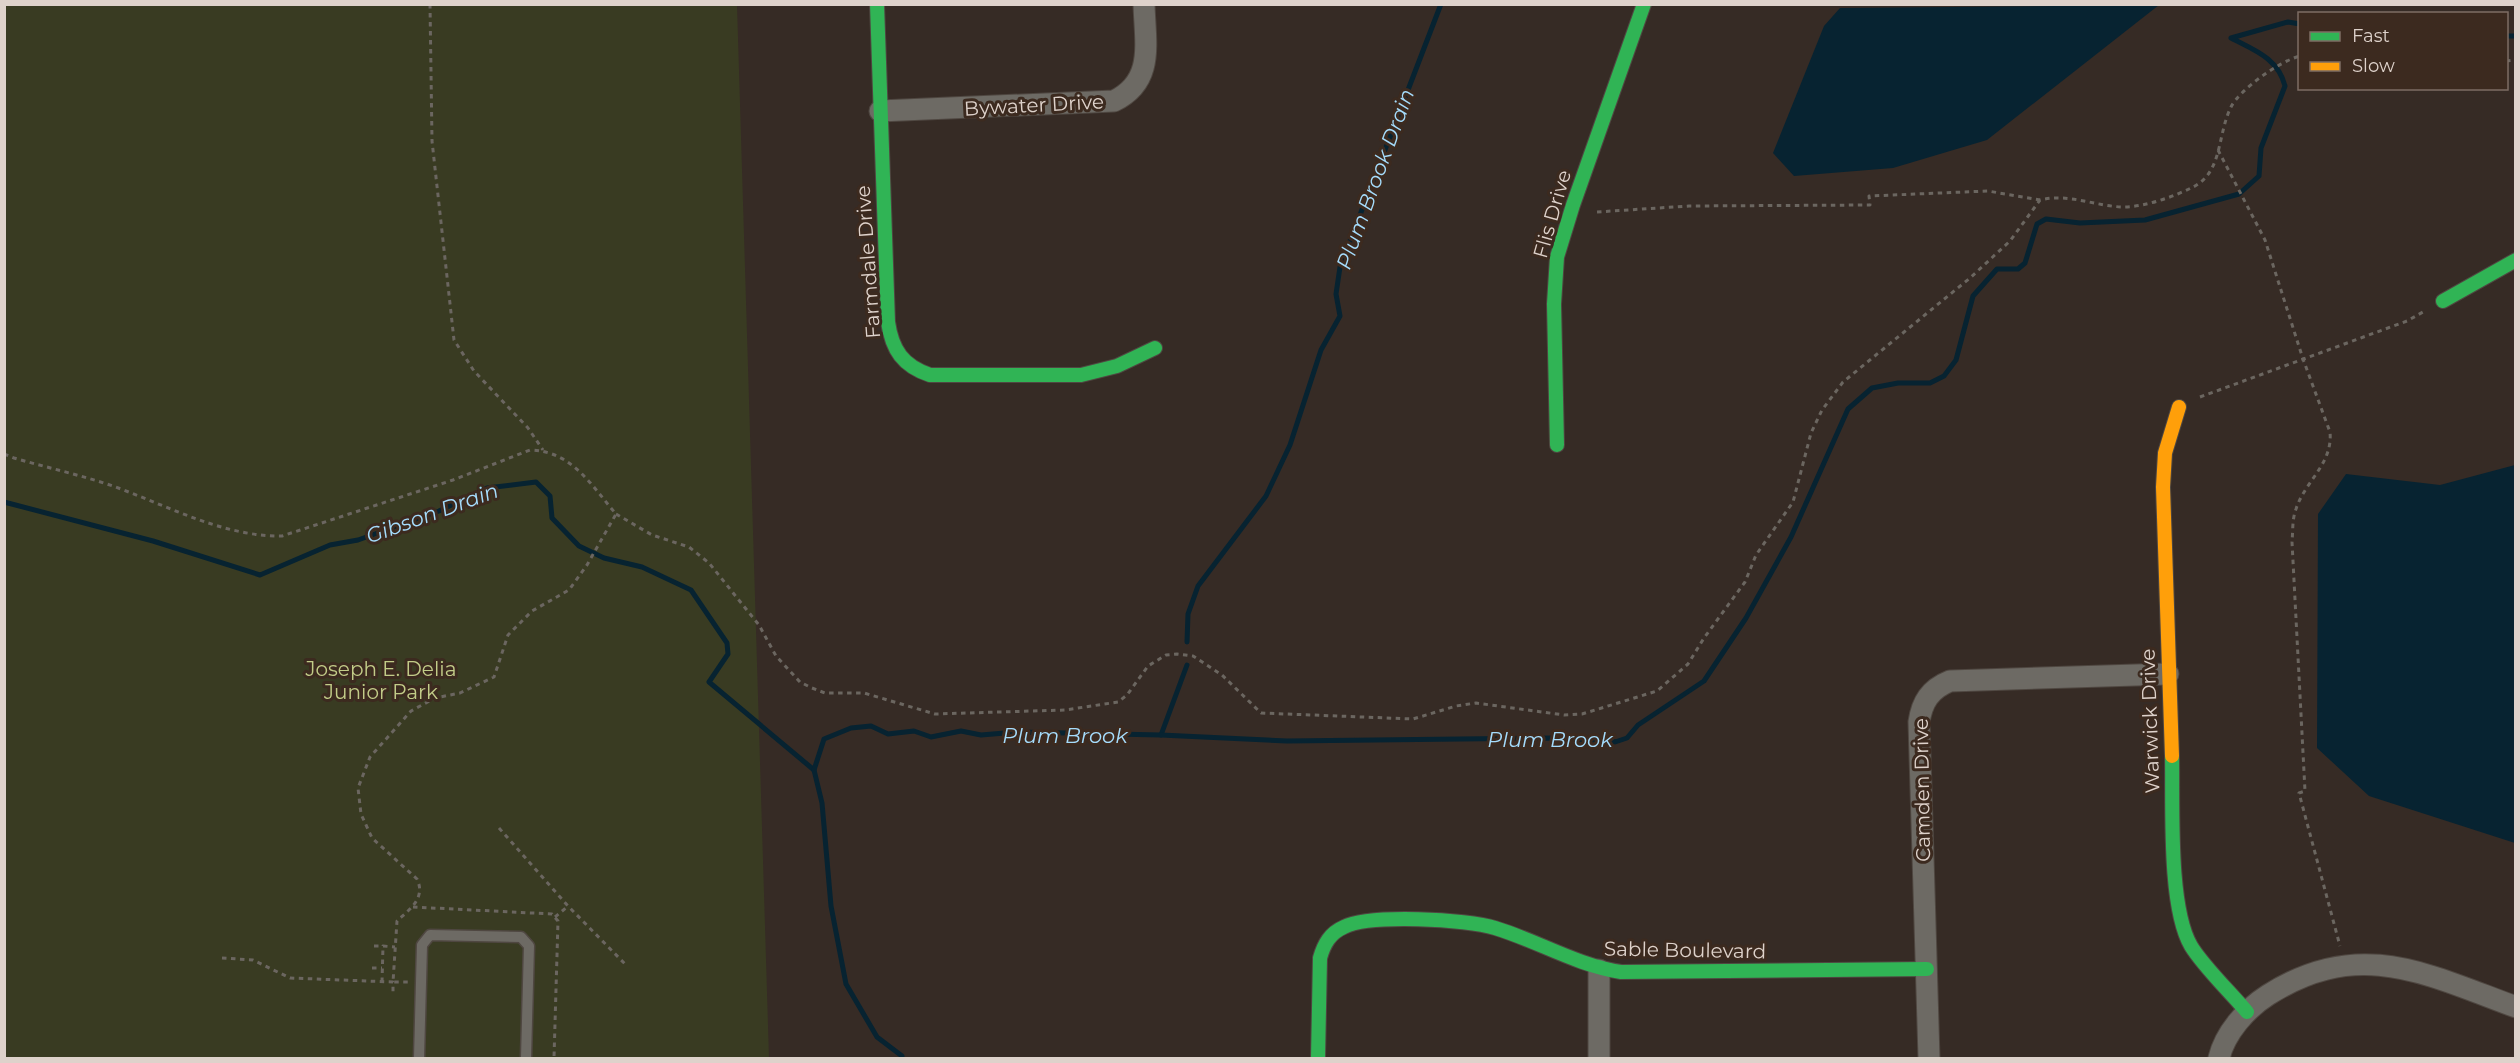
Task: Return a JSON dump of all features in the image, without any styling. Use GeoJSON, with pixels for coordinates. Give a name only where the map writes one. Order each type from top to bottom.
{"type":"FeatureCollection","features":[{"type":"Feature","properties":{"kind":"street","name":"Farmdale Drive"},"geometry":{"type":"LineString","coordinates":[[877,4],[888,322],[895,353],[906,366],[930,375],[1081,375],[1117,366],[1155,348]]}},
{"type":"Feature","properties":{"kind":"street","name":"Bywater Drive"},"geometry":{"type":"LineString","coordinates":[[880,111],[1114,101],[1135,88],[1142,76],[1145,62],[1144,4]]}},
{"type":"Feature","properties":{"kind":"street","name":"Flis Drive"},"geometry":{"type":"LineString","coordinates":[[1557,445],[1554,278],[1557,257],[1644,4]]}},
{"type":"Feature","properties":{"kind":"street"},"geometry":{"type":"LineString","coordinates":[[2443,301],[2516,260]]}},
{"type":"Feature","properties":{"kind":"street","name":"Warwick Drive"},"geometry":{"type":"LineString","coordinates":[[2179,407],[2165,453],[2163,487],[2173,854],[2180,920],[2191,946],[2247,1012]]}},
{"type":"Feature","properties":{"kind":"street","name":"Camden Drive"},"geometry":{"type":"LineString","coordinates":[[1929,1059],[1918,722],[1921,707],[1930,693],[1950,681],[2168,674]]}},
{"type":"Feature","properties":{"kind":"street","name":"Sable Boulevard"},"geometry":{"type":"LineString","coordinates":[[1318,1059],[1320,951],[1328,937],[1338,928],[1350,924],[1456,921],[1478,923],[1495,927],[1599,970],[1639,972],[1927,969]]}},
{"type":"Feature","properties":{"kind":"street"},"geometry":{"type":"LineString","coordinates":[[2220,1059],[2222,1047],[2247,1012],[2290,981],[2316,971],[2345,966],[2411,969],[2438,976],[2516,1007]]}},
{"type":"Feature","properties":{"kind":"street"},"geometry":{"type":"LineString","coordinates":[[1599,970],[1599,1059]]}},
{"type":"Feature","properties":{"kind":"lane"},"geometry":{"type":"LineString","coordinates":[[419,1059],[422,945],[430,935],[521,937],[529,946],[526,1059]]}},
{"type":"Feature","properties":{"kind":"path"},"geometry":{"type":"LineString","coordinates":[[430,4],[432,141],[454,340],[474,371],[528,428],[543,450]]}},
{"type":"Feature","properties":{"kind":"path"},"geometry":{"type":"LineString","coordinates":[[1573,205],[1595,212],[1689,206],[1870,205],[1869,196],[1988,191],[2040,200],[2066,198],[2124,207],[2158,200],[2194,187],[2210,176],[2231,105],[2246,90],[2286,60],[2298,57]]}},
{"type":"Feature","properties":{"kind":"path"},"geometry":{"type":"LineString","coordinates":[[2218,150],[2265,240],[2303,359],[2330,432],[2331,445],[2327,457],[2296,509],[2292,542],[2305,791],[2299,793],[2345,966]]}},
{"type":"Feature","properties":{"kind":"path"},"geometry":{"type":"LineString","coordinates":[[4,454],[14,459],[108,484],[146,500],[227,528],[265,536],[282,536],[453,480],[516,453],[543,450],[570,462],[589,480],[616,514],[652,535],[689,547],[709,563],[759,625],[776,656],[800,682],[825,693],[864,693],[888,698],[935,714],[1065,711],[1118,702],[1127,695],[1148,666],[1166,656],[1177,654],[1193,656],[1222,675],[1261,713],[1413,719],[1456,706],[1476,703],[1564,715],[1582,714],[1657,691],[1688,664],[1744,582],[1756,555],[1793,502],[1811,433],[1822,410],[1843,382],[1970,278],[2010,241],[2040,200]]}},
{"type":"Feature","properties":{"kind":"path"},"geometry":{"type":"LineString","coordinates":[[2179,407],[2214,390],[2407,321],[2443,301]]}},
{"type":"Feature","properties":{"kind":"path"},"geometry":{"type":"LineString","coordinates":[[393,994],[397,921],[413,907],[421,892],[417,879],[372,838],[361,814],[358,788],[370,757],[411,711],[435,698],[460,693],[494,677],[508,634],[532,611],[569,590],[587,565],[616,514]]}},
{"type":"Feature","properties":{"kind":"path"},"geometry":{"type":"LineString","coordinates":[[499,828],[568,906],[627,966]]}},
{"type":"Feature","properties":{"kind":"path"},"geometry":{"type":"LineString","coordinates":[[555,917],[568,906]]}},
{"type":"Feature","properties":{"kind":"path"},"geometry":{"type":"LineString","coordinates":[[374,946],[395,947]]}},
{"type":"Feature","properties":{"kind":"path"},"geometry":{"type":"LineString","coordinates":[[382,982],[383,946]]}},
{"type":"Feature","properties":{"kind":"path"},"geometry":{"type":"LineString","coordinates":[[222,958],[253,960],[290,978],[393,982]]}},
{"type":"Feature","properties":{"kind":"path"},"geometry":{"type":"LineString","coordinates":[[372,968],[382,968]]}},
{"type":"Feature","properties":{"kind":"green space","name":"Joseph E. Delia Junior Park"},"geometry":{"type":"Polygon","coordinates":[[[4,5],[737,5],[769,1058],[5,1058],[4,5]]]}},
{"type":"Feature","properties":{"kind":"water"},"geometry":{"type":"Polygon","coordinates":[[[2159,5],[1987,140],[1893,168],[1794,176],[1773,153],[1824,26],[1840,8],[2159,5]]]}},
{"type":"Feature","properties":{"kind":"water"},"geometry":{"type":"Polygon","coordinates":[[[2516,465],[2515,843],[2369,796],[2317,748],[2318,514],[2346,474],[2440,485],[2516,465]]]}},
{"type":"Feature","properties":{"kind":"waterway","name":"Plum Brook Drain"},"geometry":{"type":"LineString","coordinates":[[1187,642],[1188,614],[1198,586],[1266,496],[1290,445],[1321,350],[1340,316],[1336,294],[1340,267],[1441,4]]}},
{"type":"Feature","properties":{"kind":"waterway","name":"Plum Brook"},"geometry":{"type":"LineString","coordinates":[[902,1058],[877,1037],[846,984],[831,906],[822,803],[814,770],[824,739],[851,728],[871,726],[888,734],[914,731],[931,737],[961,731],[981,735],[1017,732],[1287,741],[1554,738],[1592,740],[1608,737],[1615,742],[1627,738],[1638,725],[1704,681],[1746,618],[1791,537],[1848,409],[1872,388],[1898,383],[1930,383],[1944,376],[1956,360],[1973,296],[1997,269],[2018,269],[2025,263],[2037,224],[2046,219],[2080,223],[2145,220],[2239,194],[2259,176],[2261,148],[2285,86],[2282,76],[2271,62],[2231,38],[2288,22],[2298,24]]}},
{"type":"Feature","properties":{"kind":"waterway","name":"Plum Brook"},"geometry":{"type":"LineString","coordinates":[[2508,36],[2516,36]]}},
{"type":"Feature","properties":{"kind":"waterway","name":"Gibson Drain"},"geometry":{"type":"LineString","coordinates":[[4,502],[153,541],[260,575],[330,545],[358,540],[439,511],[487,488],[536,482],[550,496],[552,518],[579,546],[604,558],[642,567],[691,590],[727,643],[728,654],[709,682],[814,770]]}},
{"type":"Feature","properties":{"kind":"waterway","name":"Plum Brook Drain"},"geometry":{"type":"LineString","coordinates":[[1161,735],[1187,665]]}},
{"type":"Feature","properties":{"kind":"traffic: fast"},"geometry":{"type":"LineString","coordinates":[[877,4],[888,322],[892,341],[900,356],[913,367],[930,375],[1081,375],[1117,366],[1155,348]]}},
{"type":"Feature","properties":{"kind":"traffic: fast"},"geometry":{"type":"LineString","coordinates":[[1557,445],[1554,304],[1557,257],[1644,4]]}},
{"type":"Feature","properties":{"kind":"traffic: fast"},"geometry":{"type":"LineString","coordinates":[[2443,301],[2516,260]]}},
{"type":"Feature","properties":{"kind":"traffic: fast"},"geometry":{"type":"LineString","coordinates":[[2172,756],[2173,854],[2178,907],[2184,929],[2196,954],[2247,1012]]}},
{"type":"Feature","properties":{"kind":"traffic: fast"},"geometry":{"type":"LineString","coordinates":[[1318,1058],[1320,958],[1331,936],[1339,929],[1374,920],[1442,920],[1481,925],[1511,933],[1588,964],[1621,972],[1927,969]]}},
{"type":"Feature","properties":{"kind":"traffic: slow"},"geometry":{"type":"LineString","coordinates":[[2172,756],[2163,487],[2165,453],[2179,407]]}}]}
